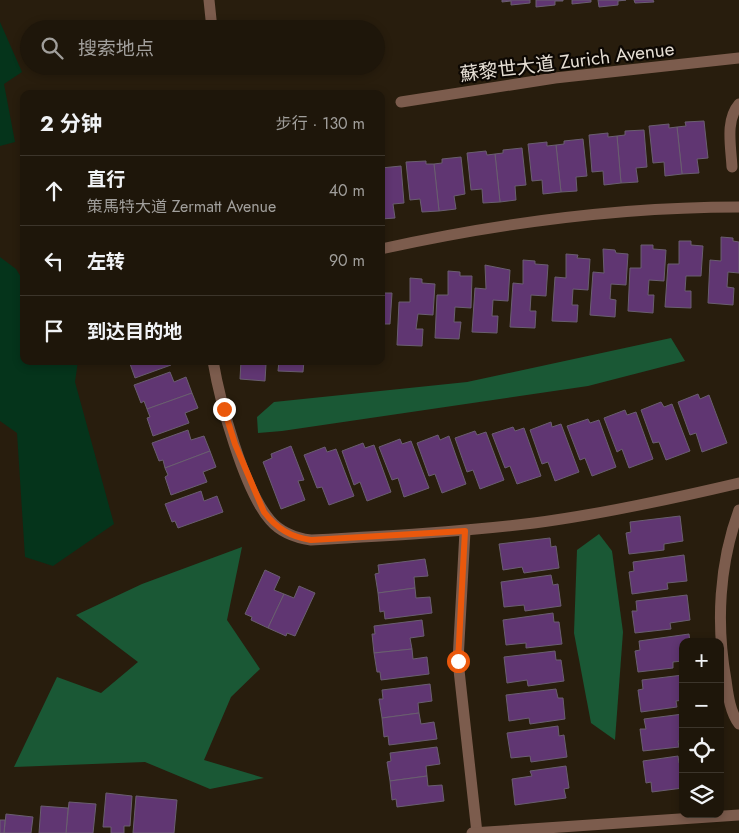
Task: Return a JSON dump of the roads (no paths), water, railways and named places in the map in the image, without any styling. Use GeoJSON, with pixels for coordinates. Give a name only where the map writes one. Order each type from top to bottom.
{"type":"FeatureCollection","features":[{"type":"Feature","properties":{"kind":"lane"},"geometry":{"type":"LineString","coordinates":[[209,0],[211,20]]}},
{"type":"Feature","properties":{"kind":"lane","name":"蘇黎世大道 Zurich Avenue"},"geometry":{"type":"LineString","coordinates":[[401,102],[564,76],[739,58]]}},
{"type":"Feature","properties":{"kind":"lane"},"geometry":{"type":"LineString","coordinates":[[732,167],[730,126],[733,111],[739,104]]}},
{"type":"Feature","properties":{"kind":"lane"},"geometry":{"type":"LineString","coordinates":[[385,247],[533,220],[617,211],[739,207]]}},
{"type":"Feature","properties":{"kind":"lane"},"geometry":{"type":"LineString","coordinates":[[214,365],[224,409],[249,479],[264,512],[280,529],[300,538],[311,540],[465,531],[608,511],[739,483]]}},
{"type":"Feature","properties":{"kind":"lane"},"geometry":{"type":"LineString","coordinates":[[739,510],[727,551],[720,610],[723,664],[731,707],[739,724]]}},
{"type":"Feature","properties":{"kind":"lane"},"geometry":{"type":"LineString","coordinates":[[465,531],[458,661],[477,833]]}},
{"type":"Feature","properties":{"kind":"lane"},"geometry":{"type":"LineString","coordinates":[[472,833],[739,815]]}}]}
